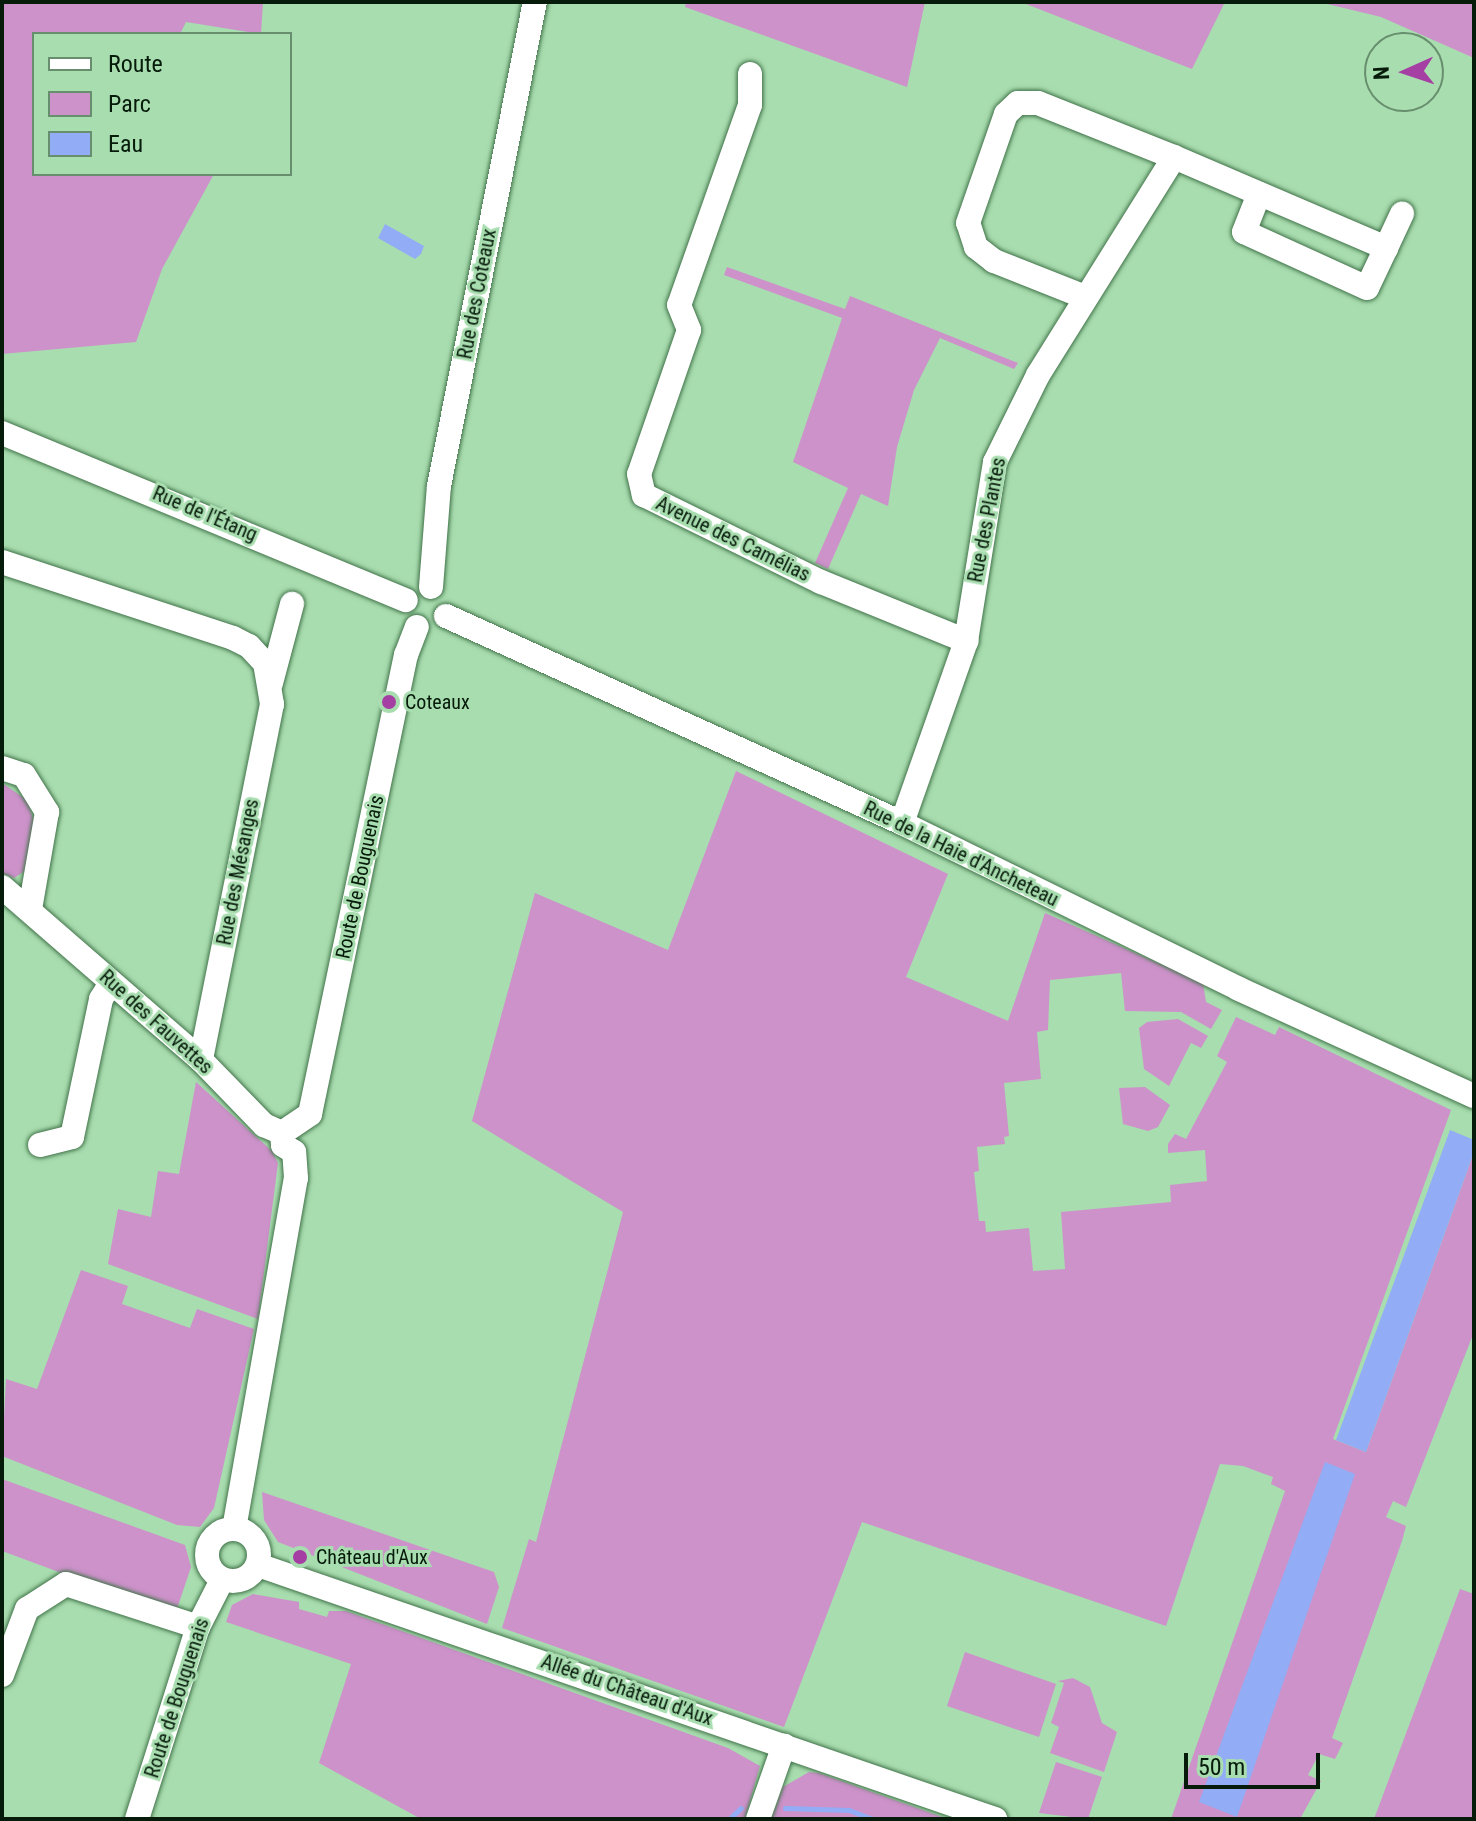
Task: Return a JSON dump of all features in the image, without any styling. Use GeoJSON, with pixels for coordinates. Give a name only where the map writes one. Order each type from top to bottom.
{"type":"FeatureCollection","features":[{"type":"Feature","properties":{"kind":"street","name":"Rue des Coteaux"},"geometry":{"type":"LineString","coordinates":[[431,587],[439,486],[535,2]]}},
{"type":"Feature","properties":{"kind":"street","name":"Avenue des Camélias"},"geometry":{"type":"LineString","coordinates":[[750,74],[750,105],[679,305],[689,330],[639,474],[644,495],[821,582],[966,641]]}},
{"type":"Feature","properties":{"kind":"street"},"geometry":{"type":"LineString","coordinates":[[1085,297],[994,261],[976,247],[968,223],[1006,114],[1018,103],[1038,103],[1174,157],[1386,248]]}},
{"type":"Feature","properties":{"kind":"street","name":"Rue des Plantes"},"geometry":{"type":"LineString","coordinates":[[902,823],[966,641],[995,462],[1085,297],[1174,157]]}},
{"type":"Feature","properties":{"kind":"street"},"geometry":{"type":"LineString","coordinates":[[1259,194],[1244,232],[1367,288],[1402,214]]}},
{"type":"Feature","properties":{"kind":"street","name":"Rue de l'Étang"},"geometry":{"type":"LineString","coordinates":[[2,433],[406,600]]}},
{"type":"Feature","properties":{"kind":"street"},"geometry":{"type":"LineString","coordinates":[[2,562],[241,642],[265,663],[271,683]]}},
{"type":"Feature","properties":{"kind":"street"},"geometry":{"type":"LineString","coordinates":[[431,587],[446,600],[446,616],[436,627],[417,627],[406,615],[406,600],[417,589],[431,587]]}},
{"type":"Feature","properties":{"kind":"street","name":"Rue des Mésanges"},"geometry":{"type":"LineString","coordinates":[[201,1060],[272,704],[271,683],[292,604]]}},
{"type":"Feature","properties":{"kind":"street","name":"Rue de la Haie d'Ancheteau"},"geometry":{"type":"LineString","coordinates":[[446,616],[902,823],[1239,989],[1474,1096]]}},
{"type":"Feature","properties":{"kind":"street","name":"Route de Bouguenais"},"geometry":{"type":"LineString","coordinates":[[234,1529],[296,1178],[292,1136],[312,1104],[406,655],[417,627]]}},
{"type":"Feature","properties":{"kind":"street"},"geometry":{"type":"LineString","coordinates":[[2,768],[24,775],[47,812],[30,909]]}},
{"type":"Feature","properties":{"kind":"street","name":"Rue des Fauvettes"},"geometry":{"type":"LineString","coordinates":[[2,887],[201,1060],[264,1125],[292,1136]]}},
{"type":"Feature","properties":{"kind":"street"},"geometry":{"type":"LineString","coordinates":[[40,1145],[72,1137],[101,999],[111,983]]}},
{"type":"Feature","properties":{"kind":"street"},"geometry":{"type":"LineString","coordinates":[[234,1529],[254,1539],[258,1565],[246,1579],[222,1580],[207,1563],[208,1546],[215,1535],[234,1529]]}},
{"type":"Feature","properties":{"kind":"street","name":"Allée du Château d'Aux"},"geometry":{"type":"LineString","coordinates":[[258,1565],[995,1819]]}},
{"type":"Feature","properties":{"kind":"street","name":"Route de Bouguenais"},"geometry":{"type":"LineString","coordinates":[[137,1819],[198,1627],[222,1580]]}},
{"type":"Feature","properties":{"kind":"street"},"geometry":{"type":"LineString","coordinates":[[2,1675],[27,1609],[66,1584],[198,1627]]}},
{"type":"Feature","properties":{"kind":"street"},"geometry":{"type":"LineString","coordinates":[[758,1819],[784,1745]]}},
{"type":"Feature","properties":{"kind":"green space"},"geometry":{"type":"Polygon","coordinates":[[[2,2],[263,2],[261,32],[186,22],[181,32],[32,32],[32,176],[213,176],[162,269],[136,342],[2,354],[2,2]]]}},
{"type":"Feature","properties":{"kind":"green space"},"geometry":{"type":"Polygon","coordinates":[[[686,2],[925,2],[907,87],[685,7],[686,2]]]}},
{"type":"Feature","properties":{"kind":"green space"},"geometry":{"type":"Polygon","coordinates":[[[1021,2],[1225,2],[1192,69],[1021,2]]]}},
{"type":"Feature","properties":{"kind":"green space"},"geometry":{"type":"Polygon","coordinates":[[[1319,2],[1474,2],[1474,58],[1444,45],[1444,32],[1415,32],[1381,17],[1319,2]]]}},
{"type":"Feature","properties":{"kind":"green space"},"geometry":{"type":"Polygon","coordinates":[[[727,267],[845,309],[850,296],[1018,363],[1014,369],[940,338],[914,390],[897,447],[888,506],[861,494],[828,569],[815,563],[848,488],[793,462],[842,318],[724,275],[727,267]]]}},
{"type":"Feature","properties":{"kind":"green space"},"geometry":{"type":"Polygon","coordinates":[[[736,771],[948,874],[906,977],[1008,1021],[1045,913],[1203,983],[1206,1002],[1222,1010],[1211,1029],[1181,1012],[1125,1011],[1121,973],[1050,980],[1048,1030],[1037,1032],[1041,1079],[1004,1083],[1009,1136],[1004,1137],[1005,1144],[977,1147],[979,1171],[974,1172],[979,1221],[985,1221],[986,1232],[1029,1228],[1033,1271],[1065,1269],[1061,1212],[1171,1202],[1170,1185],[1207,1181],[1205,1150],[1168,1153],[1168,1144],[1175,1134],[1186,1139],[1227,1062],[1217,1056],[1236,1017],[1275,1035],[1279,1027],[1451,1110],[1333,1439],[1366,1452],[1474,1152],[1474,1332],[1406,1507],[1393,1501],[1386,1517],[1406,1526],[1402,1541],[1332,1738],[1343,1743],[1335,1759],[1319,1754],[1308,1775],[1321,1781],[1300,1819],[1171,1819],[1285,1491],[1271,1484],[1273,1477],[1243,1466],[1220,1464],[1166,1626],[862,1522],[784,1727],[502,1628],[529,1539],[536,1542],[623,1212],[472,1121],[535,893],[668,950],[736,771]]]}},
{"type":"Feature","properties":{"kind":"green space"},"geometry":{"type":"Polygon","coordinates":[[[2,783],[27,800],[34,821],[25,871],[14,878],[2,873],[2,783]]]}},
{"type":"Feature","properties":{"kind":"green space"},"geometry":{"type":"Polygon","coordinates":[[[1178,1019],[1208,1036],[1201,1048],[1191,1043],[1169,1086],[1144,1069],[1139,1028],[1147,1022],[1178,1019]]]}},
{"type":"Feature","properties":{"kind":"green space"},"geometry":{"type":"Polygon","coordinates":[[[196,1082],[272,1151],[278,1163],[258,1319],[108,1264],[118,1209],[151,1217],[158,1171],[179,1174],[196,1082]]]}},
{"type":"Feature","properties":{"kind":"green space"},"geometry":{"type":"Polygon","coordinates":[[[1145,1087],[1170,1105],[1158,1127],[1148,1131],[1123,1124],[1119,1088],[1145,1087]]]}},
{"type":"Feature","properties":{"kind":"green space"},"geometry":{"type":"Polygon","coordinates":[[[81,1270],[128,1286],[122,1304],[190,1328],[197,1309],[254,1329],[214,1508],[200,1527],[177,1525],[2,1456],[6,1379],[37,1389],[81,1270]]]}},
{"type":"Feature","properties":{"kind":"green space"},"geometry":{"type":"Polygon","coordinates":[[[2,1479],[185,1545],[191,1567],[175,1615],[2,1551],[2,1479]]]}},
{"type":"Feature","properties":{"kind":"green space"},"geometry":{"type":"Polygon","coordinates":[[[262,1492],[494,1572],[499,1587],[487,1624],[278,1542],[264,1520],[262,1492]]]}},
{"type":"Feature","properties":{"kind":"green space"},"geometry":{"type":"Polygon","coordinates":[[[1460,1589],[1474,1594],[1474,1819],[1374,1819],[1460,1589]]]}},
{"type":"Feature","properties":{"kind":"green space"},"geometry":{"type":"Polygon","coordinates":[[[253,1594],[299,1602],[299,1609],[327,1617],[329,1611],[346,1611],[728,1748],[760,1766],[745,1819],[421,1819],[319,1763],[351,1664],[226,1622],[232,1605],[253,1594]]]}},
{"type":"Feature","properties":{"kind":"green space"},"geometry":{"type":"Polygon","coordinates":[[[965,1652],[1056,1684],[1039,1737],[947,1706],[965,1652]]]}},
{"type":"Feature","properties":{"kind":"green space"},"geometry":{"type":"Polygon","coordinates":[[[1073,1678],[1090,1687],[1102,1723],[1117,1732],[1104,1772],[1050,1753],[1059,1727],[1051,1723],[1064,1683],[1058,1681],[1073,1678]]]}},
{"type":"Feature","properties":{"kind":"green space"},"geometry":{"type":"Polygon","coordinates":[[[1056,1762],[1102,1777],[1088,1819],[1039,1813],[1056,1762]]]}},
{"type":"Feature","properties":{"kind":"green space"},"geometry":{"type":"Polygon","coordinates":[[[809,1772],[948,1819],[771,1819],[783,1787],[809,1772]]]}},
{"type":"Feature","properties":{"kind":"water"},"geometry":{"type":"Polygon","coordinates":[[[385,224],[424,246],[421,254],[415,259],[378,238],[385,224]]]}},
{"type":"Feature","properties":{"kind":"water"},"geometry":{"type":"Polygon","coordinates":[[[1450,1130],[1474,1140],[1474,1152],[1366,1452],[1336,1440],[1450,1130]]]}},
{"type":"Feature","properties":{"kind":"water"},"geometry":{"type":"Polygon","coordinates":[[[1325,1462],[1355,1474],[1237,1817],[1199,1802],[1325,1462]]]}},
{"type":"Feature","properties":{"kind":"waterway"},"geometry":{"type":"LineString","coordinates":[[729,1819],[741,1808]]}},
{"type":"Feature","properties":{"kind":"waterway"},"geometry":{"type":"LineString","coordinates":[[785,1808],[849,1810],[873,1819]]}},
{"type":"Feature","properties":{"kind":"place","name":"Coteaux"},"geometry":{"type":"Point","coordinates":[389,702]}},
{"type":"Feature","properties":{"kind":"place","name":"Château d'Aux"},"geometry":{"type":"Point","coordinates":[300,1557]}}]}
